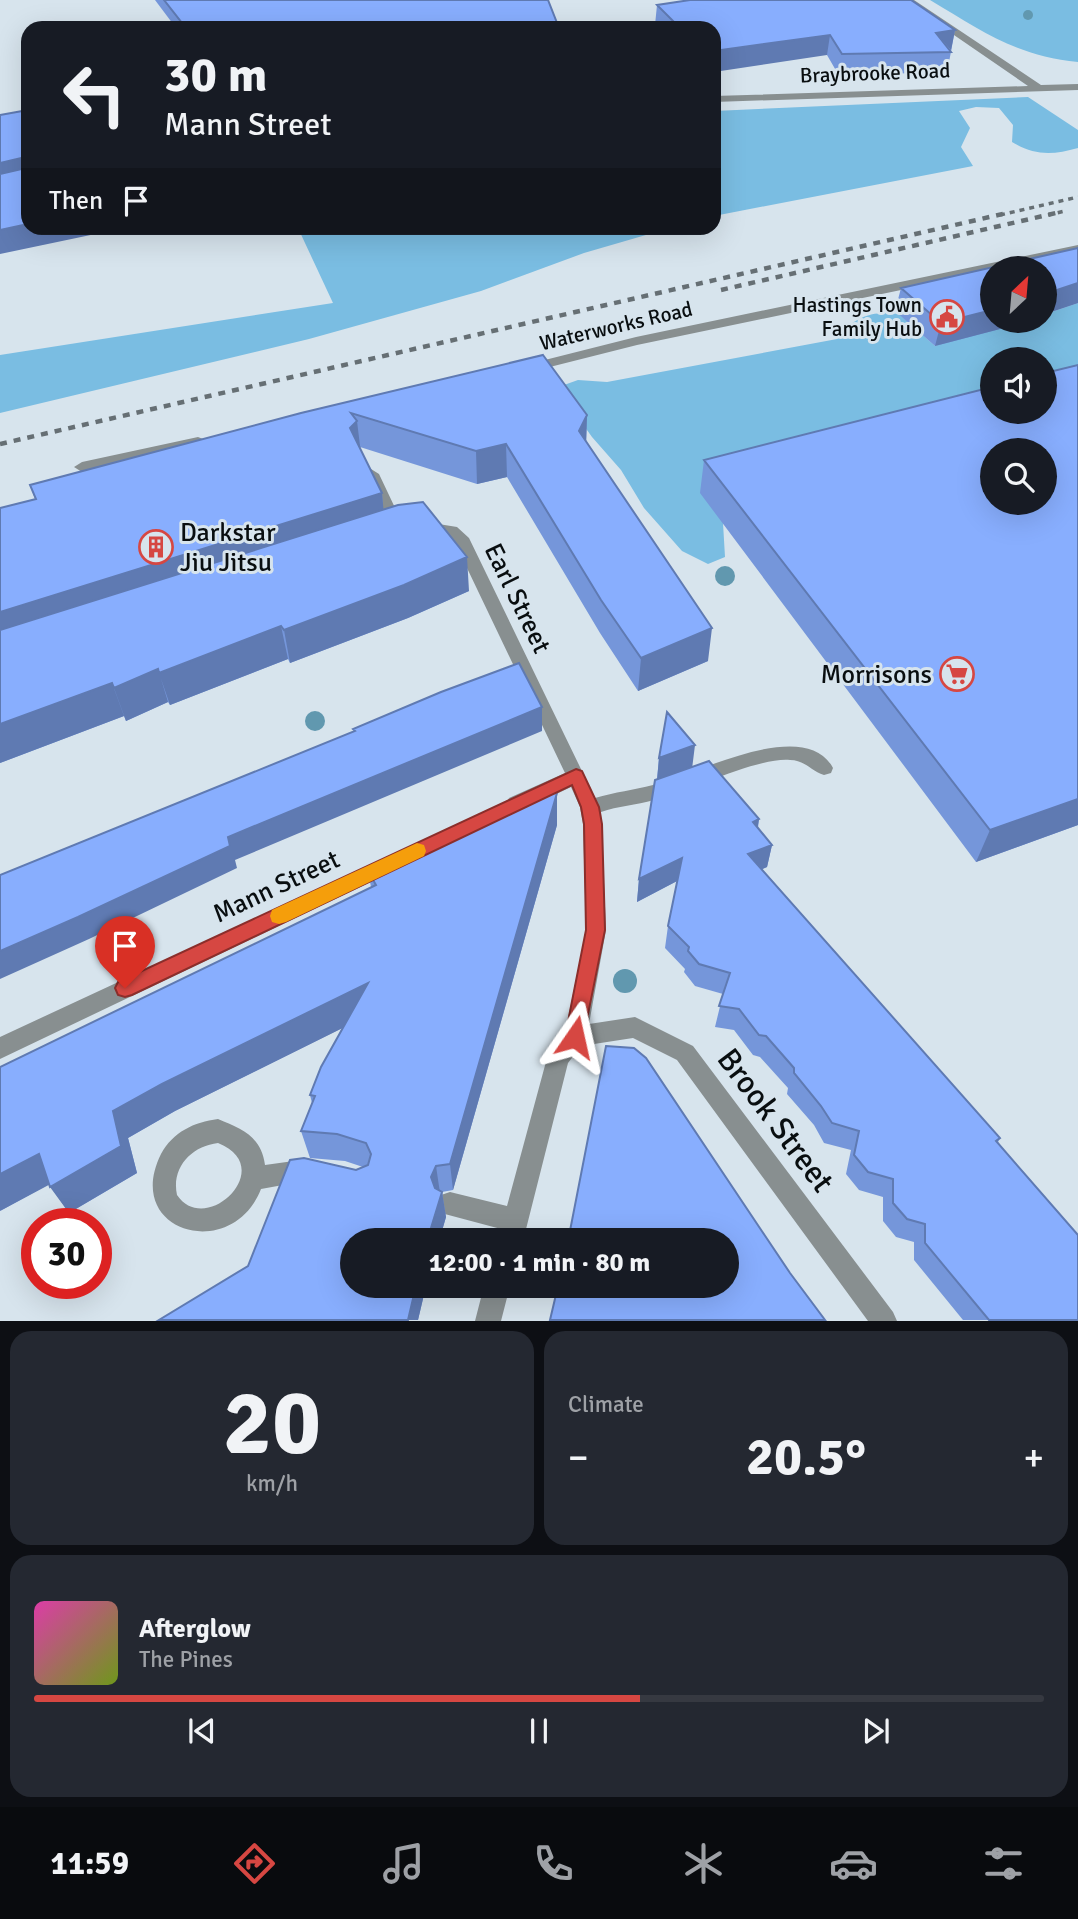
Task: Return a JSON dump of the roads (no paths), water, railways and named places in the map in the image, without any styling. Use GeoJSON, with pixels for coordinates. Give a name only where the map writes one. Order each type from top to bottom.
{"type":"FeatureCollection","features":[{"type":"Feature","properties":{"kind":"street"},"geometry":{"type":"LineString","coordinates":[[908,0],[1037,87]]}},
{"type":"Feature","properties":{"kind":"street","name":"Braybrooke Road"},"geometry":{"type":"LineString","coordinates":[[721,99],[1078,87]]}},
{"type":"Feature","properties":{"kind":"street","name":"Waterworks Road"},"geometry":{"type":"LineString","coordinates":[[507,375],[550,361],[636,341],[1078,249]]}},
{"type":"Feature","properties":{"kind":"street"},"geometry":{"type":"LineString","coordinates":[[82,467],[216,438]]}},
{"type":"Feature","properties":{"kind":"street","name":"Earl Street"},"geometry":{"type":"LineString","coordinates":[[364,460],[392,533],[436,527],[451,531],[463,542],[590,807],[593,824],[596,930],[575,1037]]}},
{"type":"Feature","properties":{"kind":"street"},"geometry":{"type":"LineString","coordinates":[[590,807],[623,797],[653,793],[768,755],[789,752],[810,756],[824,768]]}},
{"type":"Feature","properties":{"kind":"street"},"geometry":{"type":"LineString","coordinates":[[501,811],[576,776]]}},
{"type":"Feature","properties":{"kind":"street","name":"Mann Street"},"geometry":{"type":"LineString","coordinates":[[0,1048],[413,852]]}},
{"type":"Feature","properties":{"kind":"street","name":"Brook Street"},"geometry":{"type":"LineString","coordinates":[[575,1037],[635,1027],[685,1053],[884,1321]]}},
{"type":"Feature","properties":{"kind":"street"},"geometry":{"type":"LineString","coordinates":[[514,1228],[558,1058],[575,1037]]}},
{"type":"Feature","properties":{"kind":"street"},"geometry":{"type":"LineString","coordinates":[[254,1178],[313,1170],[325,1173]]}},
{"type":"Feature","properties":{"kind":"street"},"geometry":{"type":"LineString","coordinates":[[450,1204],[506,1228]]}},
{"type":"Feature","properties":{"kind":"street"},"geometry":{"type":"LineString","coordinates":[[488,1321],[494,1298]]}},
{"type":"Feature","properties":{"kind":"railway"},"geometry":{"type":"LineString","coordinates":[[1000,215],[1078,197]]}},
{"type":"Feature","properties":{"kind":"railway"},"geometry":{"type":"LineString","coordinates":[[1048,215],[1065,211]]}},
{"type":"Feature","properties":{"kind":"railway"},"geometry":{"type":"LineString","coordinates":[[0,444],[1007,213]]}},
{"type":"Feature","properties":{"kind":"railway"},"geometry":{"type":"LineString","coordinates":[[721,290],[1056,213]]}},
{"type":"Feature","properties":{"kind":"place","name":"Hastings Town Family Hub"},"geometry":{"type":"Point","coordinates":[947,317]}},
{"type":"Feature","properties":{"kind":"place","name":"Darkstar Jiu Jitsu"},"geometry":{"type":"Point","coordinates":[156,547]}},
{"type":"Feature","properties":{"kind":"place","name":"Morrisons"},"geometry":{"type":"Point","coordinates":[957,674]}}]}
